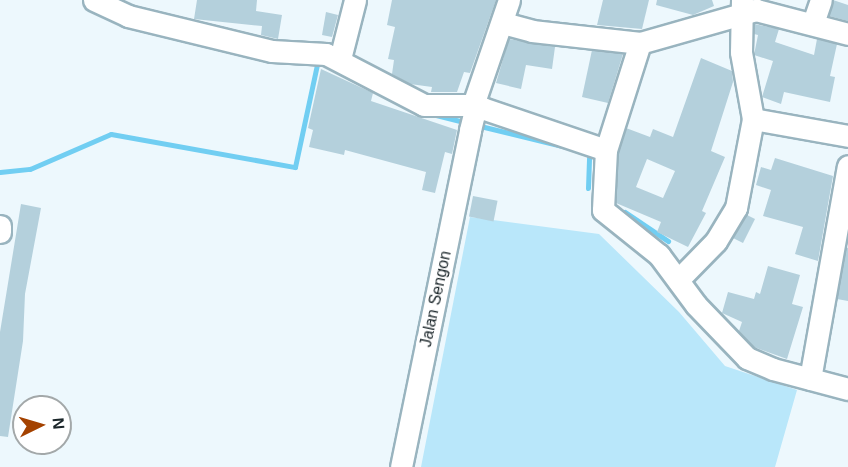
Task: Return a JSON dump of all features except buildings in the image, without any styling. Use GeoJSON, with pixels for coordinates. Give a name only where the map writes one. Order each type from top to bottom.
{"type":"FeatureCollection","features":[{"type":"Feature","properties":{"kind":"street"},"geometry":{"type":"LineString","coordinates":[[94,0],[128,16],[272,51],[318,52],[340,59],[400,96],[423,105],[475,114],[606,150]]}},
{"type":"Feature","properties":{"kind":"street","name":"Jalan Sengon"},"geometry":{"type":"LineString","coordinates":[[401,467],[475,114],[509,0]]}},
{"type":"Feature","properties":{"kind":"street"},"geometry":{"type":"LineString","coordinates":[[813,23],[821,0]]}},
{"type":"Feature","properties":{"kind":"street"},"geometry":{"type":"LineString","coordinates":[[340,59],[350,1]]}},
{"type":"Feature","properties":{"kind":"street"},"geometry":{"type":"LineString","coordinates":[[503,23],[532,31],[640,43],[741,6],[848,34]]}},
{"type":"Feature","properties":{"kind":"street"},"geometry":{"type":"LineString","coordinates":[[678,280],[716,241],[736,208],[753,119],[741,52],[741,6]]}},
{"type":"Feature","properties":{"kind":"street"},"geometry":{"type":"LineString","coordinates":[[640,43],[606,150],[603,210],[659,255],[747,358],[848,389]]}},
{"type":"Feature","properties":{"kind":"street"},"geometry":{"type":"LineString","coordinates":[[753,119],[848,136]]}},
{"type":"Feature","properties":{"kind":"street"},"geometry":{"type":"LineString","coordinates":[[810,379],[848,166]]}},
{"type":"Feature","properties":{"kind":"street"},"geometry":{"type":"LineString","coordinates":[[0,226],[0,232]]}},
{"type":"Feature","properties":{"kind":"shaded area"},"geometry":{"type":"Polygon","coordinates":[[[470,217],[599,234],[679,312],[725,366],[797,390],[775,467],[421,467],[470,217]]]}},
{"type":"Feature","properties":{"kind":"waterway"},"geometry":{"type":"LineString","coordinates":[[0,172],[30,169],[111,134],[295,167],[318,60],[321,62]]}},
{"type":"Feature","properties":{"kind":"waterway"},"geometry":{"type":"LineString","coordinates":[[432,114],[467,123]]}},
{"type":"Feature","properties":{"kind":"waterway"},"geometry":{"type":"LineString","coordinates":[[476,125],[566,147]]}},
{"type":"Feature","properties":{"kind":"waterway"},"geometry":{"type":"LineString","coordinates":[[588,188],[589,152]]}},
{"type":"Feature","properties":{"kind":"waterway"},"geometry":{"type":"LineString","coordinates":[[625,212],[668,241]]}}]}
